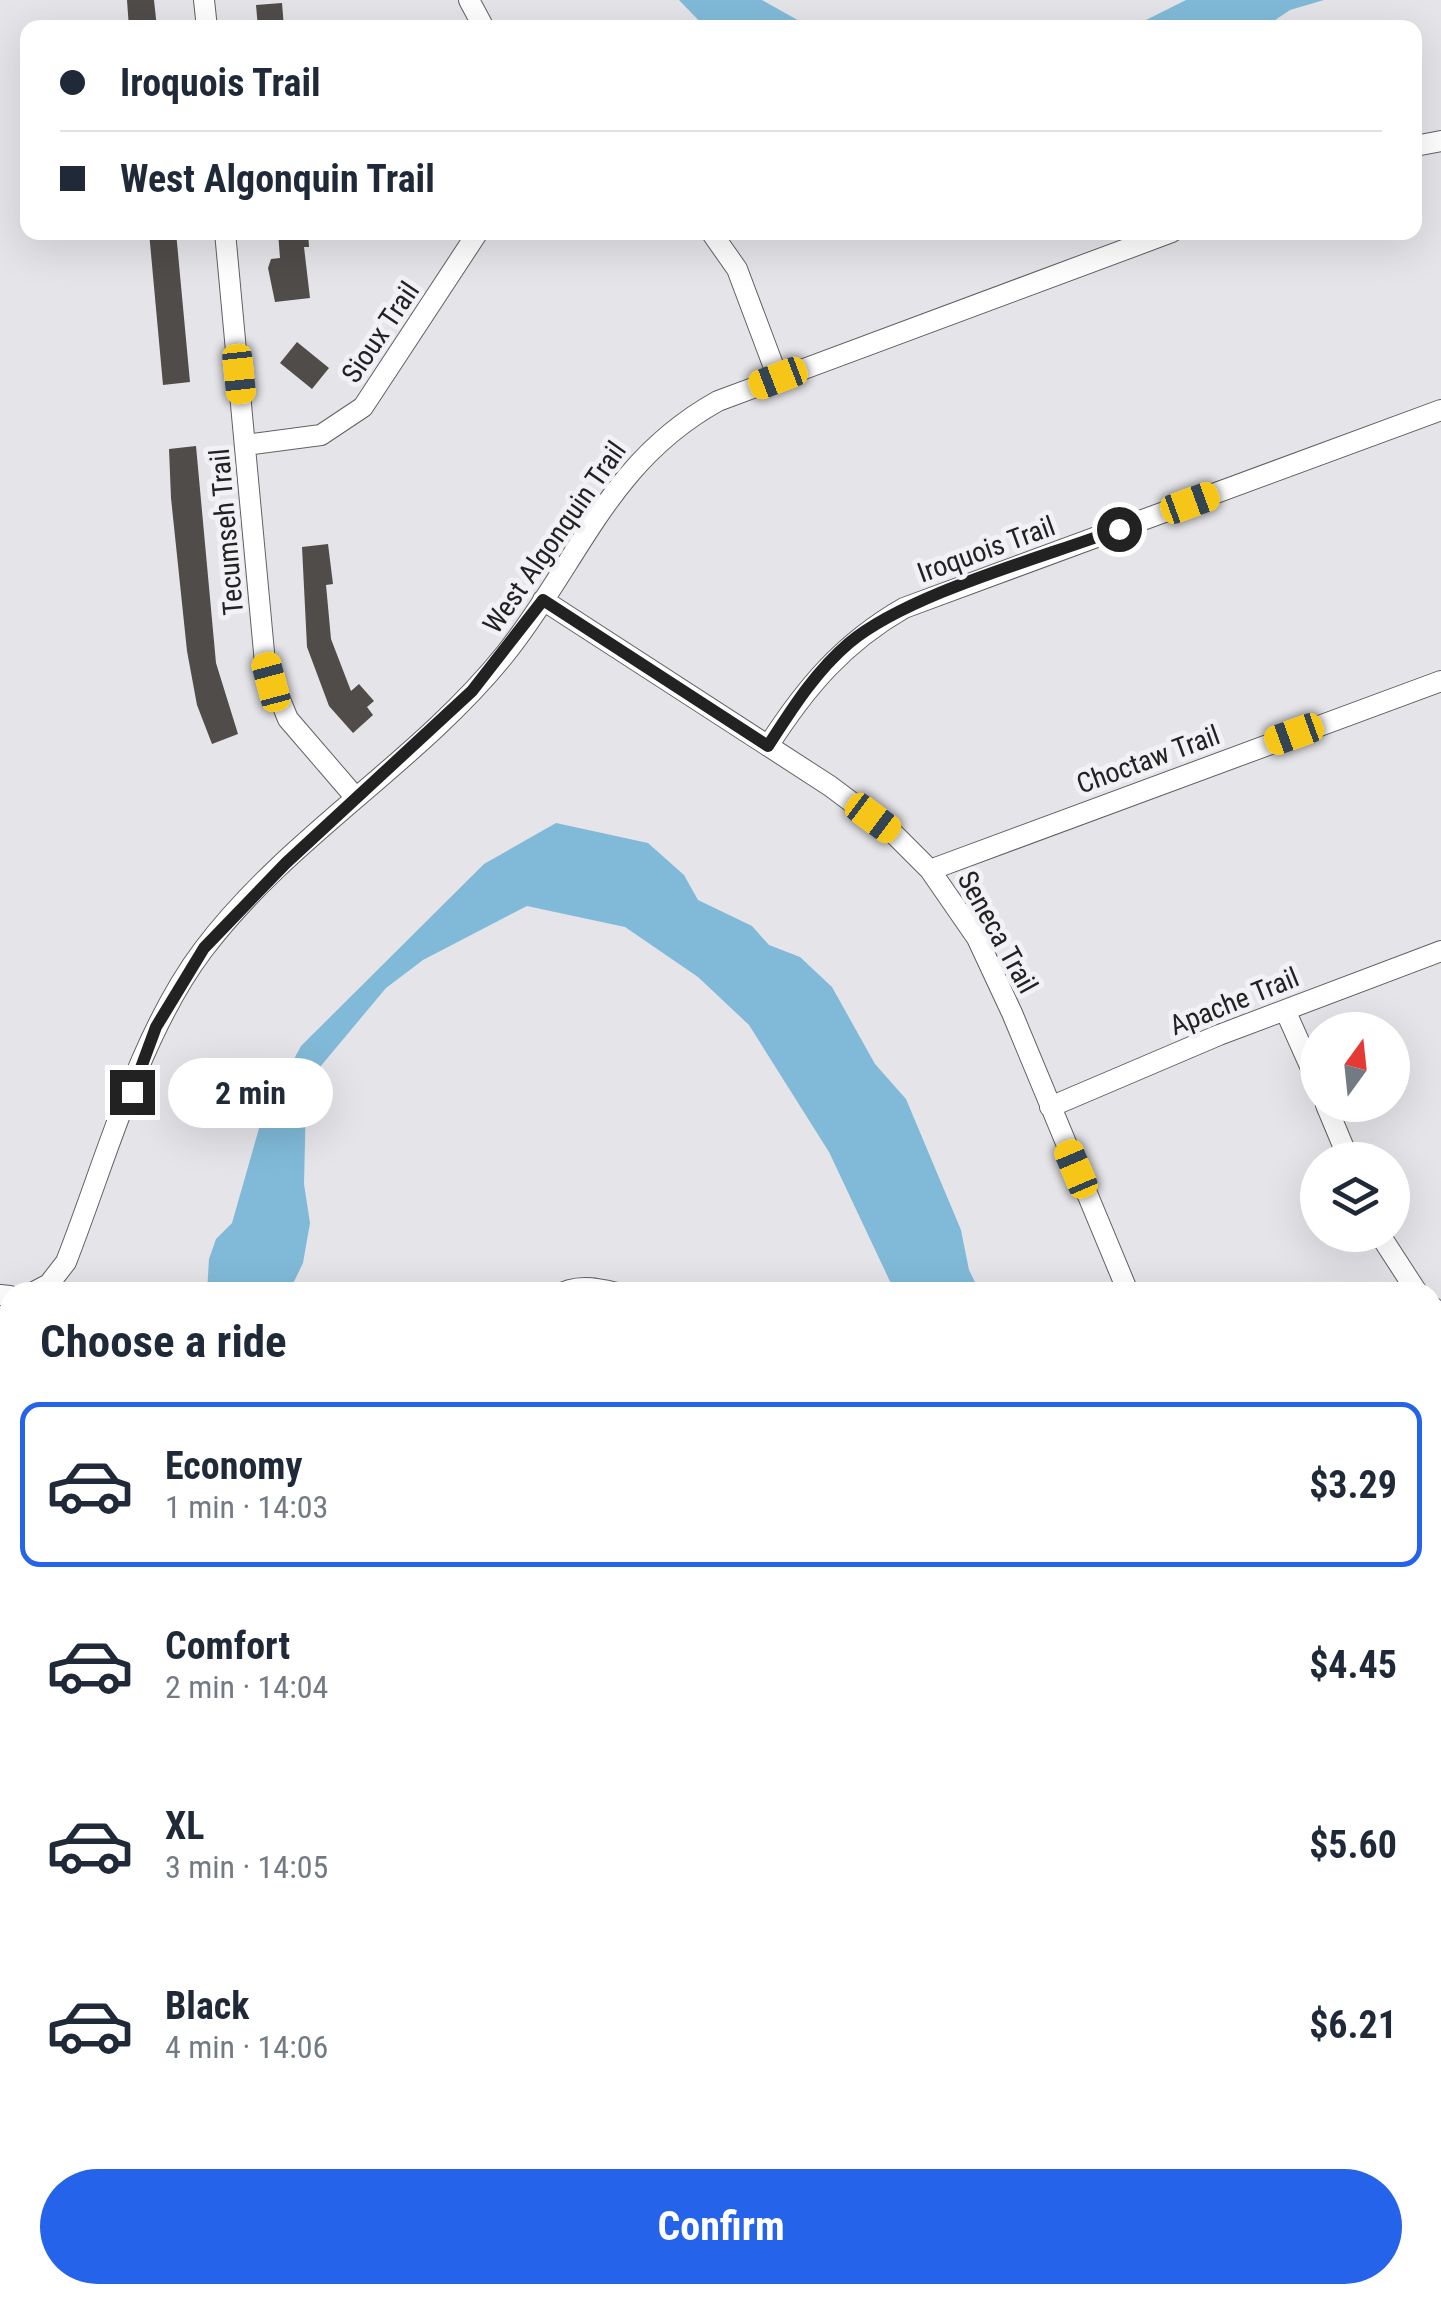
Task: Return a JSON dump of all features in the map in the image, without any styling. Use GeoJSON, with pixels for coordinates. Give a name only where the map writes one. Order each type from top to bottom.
{"type":"FeatureCollection","features":[{"type":"Feature","properties":{"kind":"street","name":"Tecumseh Trail"},"geometry":{"type":"LineString","coordinates":[[227,240],[271,682],[299,736],[356,798]]}},
{"type":"Feature","properties":{"kind":"street","name":"Sioux Trail"},"geometry":{"type":"LineString","coordinates":[[246,445],[321,434],[363,407],[473,240]]}},
{"type":"Feature","properties":{"kind":"street"},"geometry":{"type":"LineString","coordinates":[[717,240],[737,269],[778,378]]}},
{"type":"Feature","properties":{"kind":"street","name":"West Algonquin Trail"},"geometry":{"type":"LineString","coordinates":[[51,1282],[66,1262],[156,1027],[178,986],[235,913],[472,691],[543,600],[622,479],[652,447],[718,401],[1150,240]]}},
{"type":"Feature","properties":{"kind":"street","name":"Iroquois Trail"},"geometry":{"type":"LineString","coordinates":[[768,746],[826,666],[870,628],[904,608],[1441,410]]}},
{"type":"Feature","properties":{"kind":"street","name":"Seneca Trail"},"geometry":{"type":"LineString","coordinates":[[543,600],[768,746],[894,834],[930,870],[977,938],[1124,1282]]}},
{"type":"Feature","properties":{"kind":"street","name":"Choctaw Trail"},"geometry":{"type":"LineString","coordinates":[[930,870],[1441,680]]}},
{"type":"Feature","properties":{"kind":"street","name":"Apache Trail"},"geometry":{"type":"LineString","coordinates":[[1050,1107],[1285,1010],[1441,951]]}},
{"type":"Feature","properties":{"kind":"street"},"geometry":{"type":"LineString","coordinates":[[1285,1010],[1300,1044]]}},
{"type":"Feature","properties":{"kind":"street"},"geometry":{"type":"LineString","coordinates":[[1391,1252],[1411,1282]]}},
{"type":"Feature","properties":{"kind":"water"},"geometry":{"type":"Polygon","coordinates":[[[679,0],[762,0],[798,20],[698,20],[679,0]]]}},
{"type":"Feature","properties":{"kind":"water"},"geometry":{"type":"Polygon","coordinates":[[[1186,0],[1324,0],[1290,10],[1275,20],[1146,20],[1186,0]]]}},
{"type":"Feature","properties":{"kind":"water"},"geometry":{"type":"Polygon","coordinates":[[[556,823],[648,843],[684,875],[698,900],[752,926],[769,945],[800,957],[832,987],[875,1064],[906,1099],[961,1230],[975,1282],[890,1282],[829,1152],[749,1025],[698,977],[625,927],[527,906],[423,960],[386,988],[320,1067],[306,1097],[304,1184],[310,1223],[303,1263],[294,1282],[208,1282],[209,1259],[216,1239],[232,1223],[262,1118],[301,1046],[484,864],[556,823]]]}},
{"type":"Feature","properties":{"kind":"building"},"geometry":{"type":"Polygon","coordinates":[[[127,0],[154,0],[156,20],[128,20],[127,0]]]}},
{"type":"Feature","properties":{"kind":"building"},"geometry":{"type":"Polygon","coordinates":[[[282,3],[283,20],[257,20],[256,5],[282,3]]]}},
{"type":"Feature","properties":{"kind":"building"},"geometry":{"type":"Polygon","coordinates":[[[150,240],[177,240],[190,382],[163,385],[150,240]]]}},
{"type":"Feature","properties":{"kind":"building"},"geometry":{"type":"Polygon","coordinates":[[[279,240],[309,240],[309,247],[304,247],[310,298],[275,302],[268,268],[271,259],[280,258],[279,240]]]}},
{"type":"Feature","properties":{"kind":"building"},"geometry":{"type":"Polygon","coordinates":[[[297,342],[329,368],[312,389],[280,363],[297,342]]]}},
{"type":"Feature","properties":{"kind":"building"},"geometry":{"type":"Polygon","coordinates":[[[196,446],[216,663],[238,734],[212,744],[197,705],[187,651],[171,498],[169,449],[196,446]]]}},
{"type":"Feature","properties":{"kind":"building"},"geometry":{"type":"Polygon","coordinates":[[[328,544],[333,584],[326,585],[331,639],[351,691],[359,684],[374,701],[367,707],[373,715],[353,733],[329,706],[307,647],[302,547],[328,544]]]}},
{"type":"Feature","properties":{"kind":"route"},"geometry":{"type":"LineString","coordinates":[[132,1092],[156,1027],[204,948],[286,863],[472,691],[507,652],[543,600],[768,746],[796,702],[826,666],[870,628],[904,608],[1119,529]]}}]}
